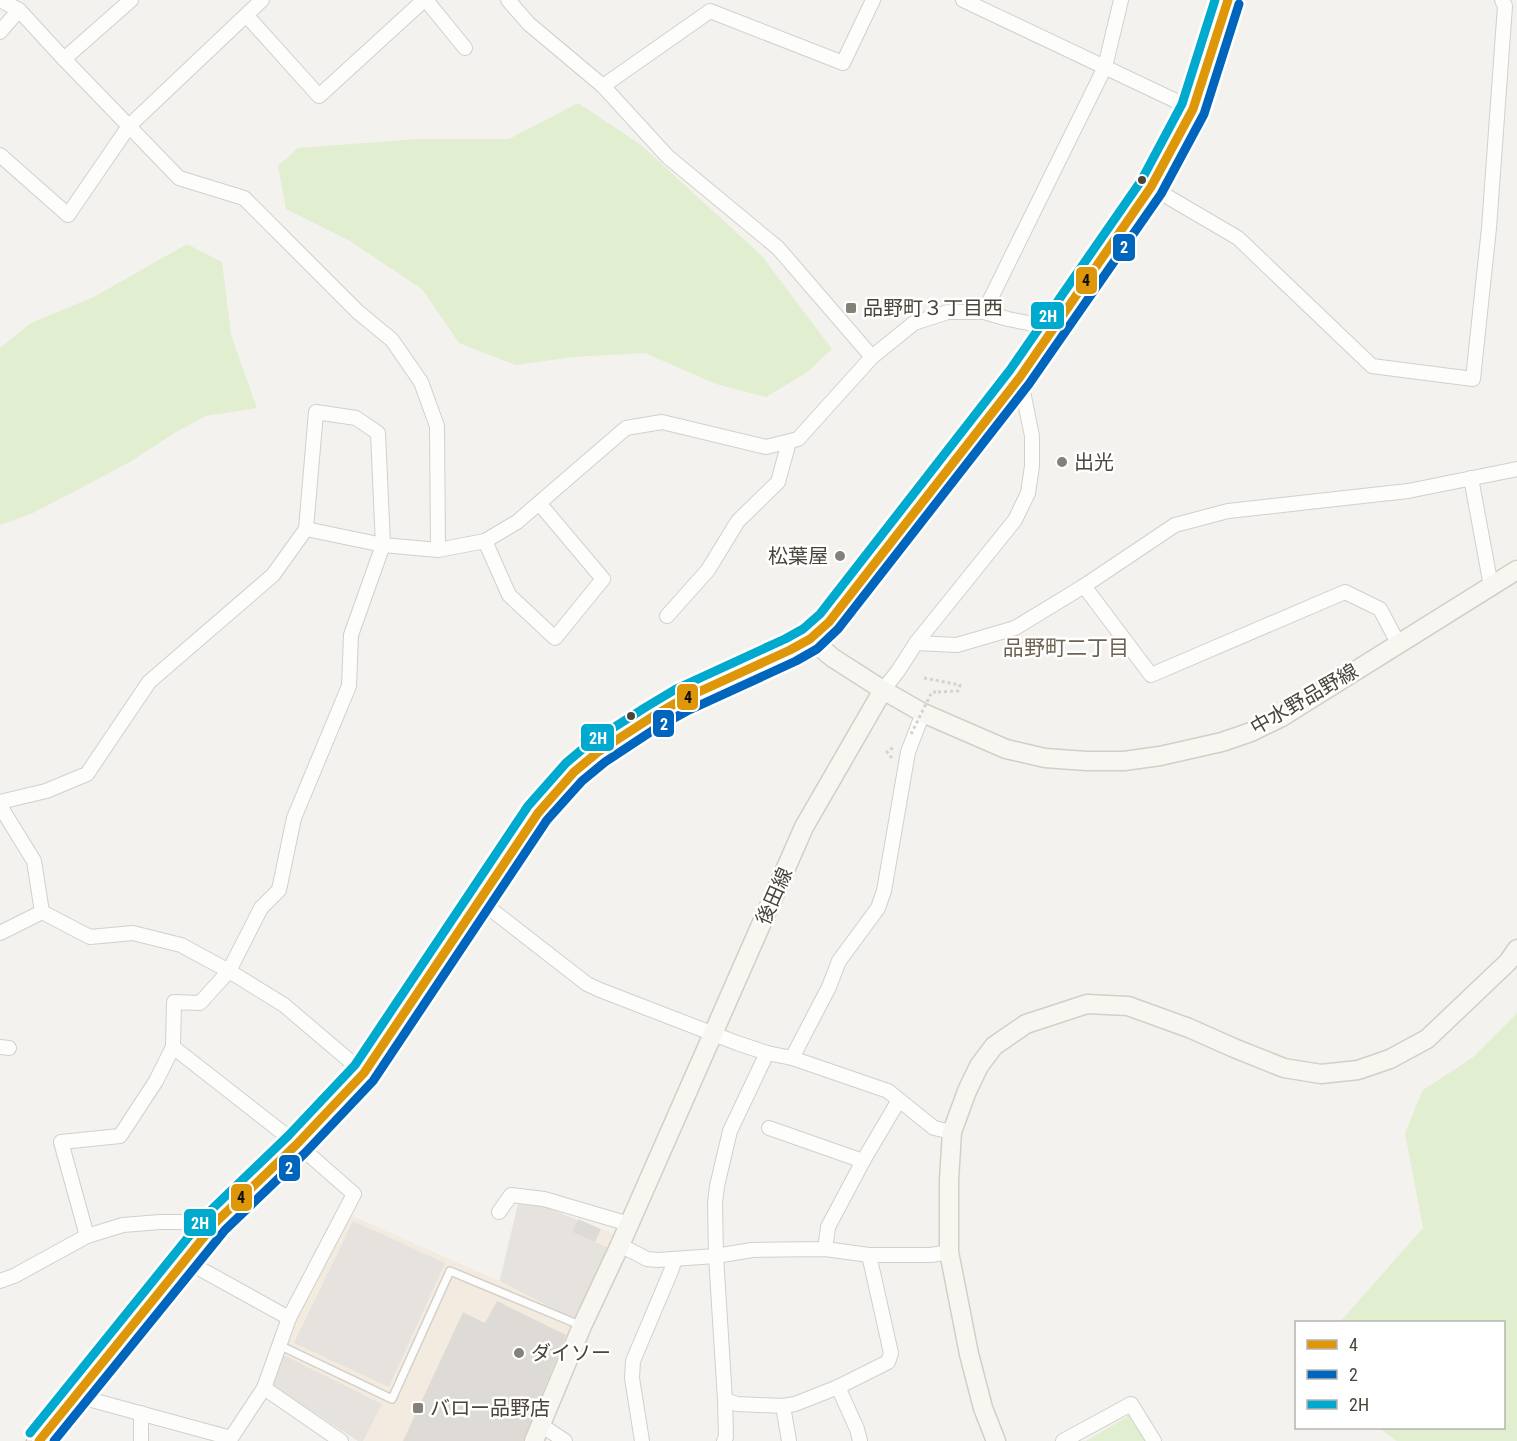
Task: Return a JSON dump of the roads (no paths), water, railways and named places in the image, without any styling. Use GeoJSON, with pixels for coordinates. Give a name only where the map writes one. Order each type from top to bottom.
{"type":"FeatureCollection","features":[{"type":"Feature","properties":{"kind":"highway"},"geometry":{"type":"LineString","coordinates":[[39,1441],[216,1222],[297,1144],[364,1072],[538,813],[574,772],[598,752],[652,717],[681,700],[790,650],[810,639],[829,622],[1020,377],[1151,187],[1193,109],[1228,0]]}},
{"type":"Feature","properties":{"kind":"street"},"geometry":{"type":"LineString","coordinates":[[0,0],[19,10],[179,178],[244,198],[358,312],[392,340],[421,382],[437,426],[438,550]]}},
{"type":"Feature","properties":{"kind":"street"},"geometry":{"type":"LineString","coordinates":[[64,59],[131,0]]}},
{"type":"Feature","properties":{"kind":"street"},"geometry":{"type":"LineString","coordinates":[[0,154],[68,215],[129,126],[262,0]]}},
{"type":"Feature","properties":{"kind":"street"},"geometry":{"type":"LineString","coordinates":[[247,16],[318,96],[425,0],[465,48]]}},
{"type":"Feature","properties":{"kind":"street"},"geometry":{"type":"LineString","coordinates":[[508,0],[529,24],[603,86],[668,157],[778,248],[872,357]]}},
{"type":"Feature","properties":{"kind":"street"},"geometry":{"type":"LineString","coordinates":[[603,86],[710,11],[843,63],[873,0]]}},
{"type":"Feature","properties":{"kind":"street"},"geometry":{"type":"LineString","coordinates":[[963,0],[1193,109]]}},
{"type":"Feature","properties":{"kind":"street"},"geometry":{"type":"LineString","coordinates":[[984,312],[1105,67],[1121,0]]}},
{"type":"Feature","properties":{"kind":"street"},"geometry":{"type":"LineString","coordinates":[[1151,187],[1238,238],[1372,366],[1473,379],[1489,228],[1508,3]]}},
{"type":"Feature","properties":{"kind":"street"},"geometry":{"type":"LineString","coordinates":[[0,32],[19,10]]}},
{"type":"Feature","properties":{"kind":"street"},"geometry":{"type":"LineString","coordinates":[[306,530],[383,545],[438,550],[485,542],[517,522],[626,428],[662,422],[766,447],[789,442],[798,439],[872,357],[914,322],[948,312],[984,312],[1054,328]]}},
{"type":"Feature","properties":{"kind":"street","name":"後田線"},"geometry":{"type":"LineString","coordinates":[[538,1433],[582,1326],[804,827],[883,690],[916,643],[1015,520],[1028,493],[1032,466],[1032,436],[1020,377]]}},
{"type":"Feature","properties":{"kind":"street"},"geometry":{"type":"LineString","coordinates":[[42,912],[34,861],[0,804],[46,791],[87,774],[149,682],[273,575],[306,530],[316,412],[356,418],[378,433],[383,545],[351,635],[349,686],[294,818],[279,890],[261,908],[229,971],[200,1003],[174,1002],[173,1047],[156,1081],[120,1136],[61,1142],[87,1236]]}},
{"type":"Feature","properties":{"kind":"street"},"geometry":{"type":"LineString","coordinates":[[667,616],[708,570],[738,521],[778,482],[789,442]]}},
{"type":"Feature","properties":{"kind":"street"},"geometry":{"type":"LineString","coordinates":[[916,643],[957,645],[1015,628],[1084,586],[1175,525],[1228,510],[1408,491],[1517,469]]}},
{"type":"Feature","properties":{"kind":"street"},"geometry":{"type":"LineString","coordinates":[[1471,478],[1491,586]]}},
{"type":"Feature","properties":{"kind":"street"},"geometry":{"type":"LineString","coordinates":[[485,542],[509,596],[555,638],[603,579],[539,503]]}},
{"type":"Feature","properties":{"kind":"street","name":"中水野品野線"},"geometry":{"type":"LineString","coordinates":[[810,639],[833,658],[923,713],[1006,749],[1045,758],[1124,761],[1160,756],[1222,742],[1280,718],[1517,570]]}},
{"type":"Feature","properties":{"kind":"street"},"geometry":{"type":"LineString","coordinates":[[1084,586],[1151,675],[1345,592],[1380,609],[1398,643]]}},
{"type":"Feature","properties":{"kind":"street"},"geometry":{"type":"LineString","coordinates":[[792,1058],[829,987],[839,961],[878,908],[884,891],[908,752],[923,713]]}},
{"type":"Feature","properties":{"kind":"street"},"geometry":{"type":"LineString","coordinates":[[479,900],[587,984],[713,1034],[888,1091],[934,1128],[952,1132]]}},
{"type":"Feature","properties":{"kind":"street"},"geometry":{"type":"LineString","coordinates":[[42,912],[90,937],[133,933],[181,945],[284,1005],[364,1072]]}},
{"type":"Feature","properties":{"kind":"street"},"geometry":{"type":"LineString","coordinates":[[0,933],[42,912]]}},
{"type":"Feature","properties":{"kind":"street"},"geometry":{"type":"LineString","coordinates":[[996,1441],[983,1408],[969,1354],[949,1252],[949,1179],[952,1132],[979,1065],[994,1046],[1026,1024],[1087,1004],[1128,1006],[1189,1028],[1284,1068],[1321,1074],[1359,1070],[1390,1059],[1427,1039],[1508,962],[1517,949]]}},
{"type":"Feature","properties":{"kind":"street"},"geometry":{"type":"LineString","coordinates":[[76,1396],[222,1438],[231,1438],[264,1388],[289,1318],[354,1194],[297,1144],[173,1047]]}},
{"type":"Feature","properties":{"kind":"street"},"geometry":{"type":"LineString","coordinates":[[724,1441],[726,1437],[725,1400],[715,1203],[730,1131],[767,1053]]}},
{"type":"Feature","properties":{"kind":"street"},"geometry":{"type":"LineString","coordinates":[[825,1249],[828,1227],[863,1161],[899,1101]]}},
{"type":"Feature","properties":{"kind":"street"},"geometry":{"type":"LineString","coordinates":[[769,1128],[863,1161]]}},
{"type":"Feature","properties":{"kind":"street"},"geometry":{"type":"LineString","coordinates":[[499,1212],[511,1195],[544,1199],[628,1224]]}},
{"type":"Feature","properties":{"kind":"street"},"geometry":{"type":"LineString","coordinates":[[0,1281],[14,1276],[87,1236],[123,1225],[160,1222],[216,1222]]}},
{"type":"Feature","properties":{"kind":"street"},"geometry":{"type":"LineString","coordinates":[[620,1245],[647,1259],[658,1260],[716,1256],[752,1250],[825,1249],[869,1256],[931,1255],[949,1252]]}},
{"type":"Feature","properties":{"kind":"street"},"geometry":{"type":"LineString","coordinates":[[725,1400],[737,1404],[783,1406],[795,1404],[888,1362],[891,1353],[869,1256]]}},
{"type":"Feature","properties":{"kind":"street"},"geometry":{"type":"LineString","coordinates":[[642,1441],[632,1378],[633,1361],[675,1259]]}},
{"type":"Feature","properties":{"kind":"street"},"geometry":{"type":"LineString","coordinates":[[186,1261],[289,1318]]}},
{"type":"Feature","properties":{"kind":"street"},"geometry":{"type":"LineString","coordinates":[[837,1387],[857,1429],[860,1441]]}},
{"type":"Feature","properties":{"kind":"street"},"geometry":{"type":"LineString","coordinates":[[264,1388],[341,1441]]}},
{"type":"Feature","properties":{"kind":"street"},"geometry":{"type":"LineString","coordinates":[[1063,1441],[1131,1404],[1154,1441]]}},
{"type":"Feature","properties":{"kind":"street"},"geometry":{"type":"LineString","coordinates":[[783,1406],[789,1441]]}},
{"type":"Feature","properties":{"kind":"street"},"geometry":{"type":"LineString","coordinates":[[141,1413],[141,1441]]}},
{"type":"Feature","properties":{"kind":"street"},"geometry":{"type":"LineString","coordinates":[[538,1433],[565,1441]]}},
{"type":"Feature","properties":{"kind":"lane"},"geometry":{"type":"LineString","coordinates":[[279,1345],[392,1399],[450,1271],[582,1326]]}},
{"type":"Feature","properties":{"kind":"place","name":"品野町３丁目西"},"geometry":{"type":"Point","coordinates":[851,308]}},
{"type":"Feature","properties":{"kind":"place","name":"出光"},"geometry":{"type":"Point","coordinates":[1062,462]}},
{"type":"Feature","properties":{"kind":"place","name":"松葉屋"},"geometry":{"type":"Point","coordinates":[840,556]}},
{"type":"Feature","properties":{"kind":"place","name":"ダイソー"},"geometry":{"type":"Point","coordinates":[519,1353]}},
{"type":"Feature","properties":{"kind":"place","name":"バロー品野店"},"geometry":{"type":"Point","coordinates":[418,1408]}},
{"type":"Feature","properties":{"kind":"district","name":"品野町二丁目"},"geometry":{"type":"Point","coordinates":[1066,648]}}]}
